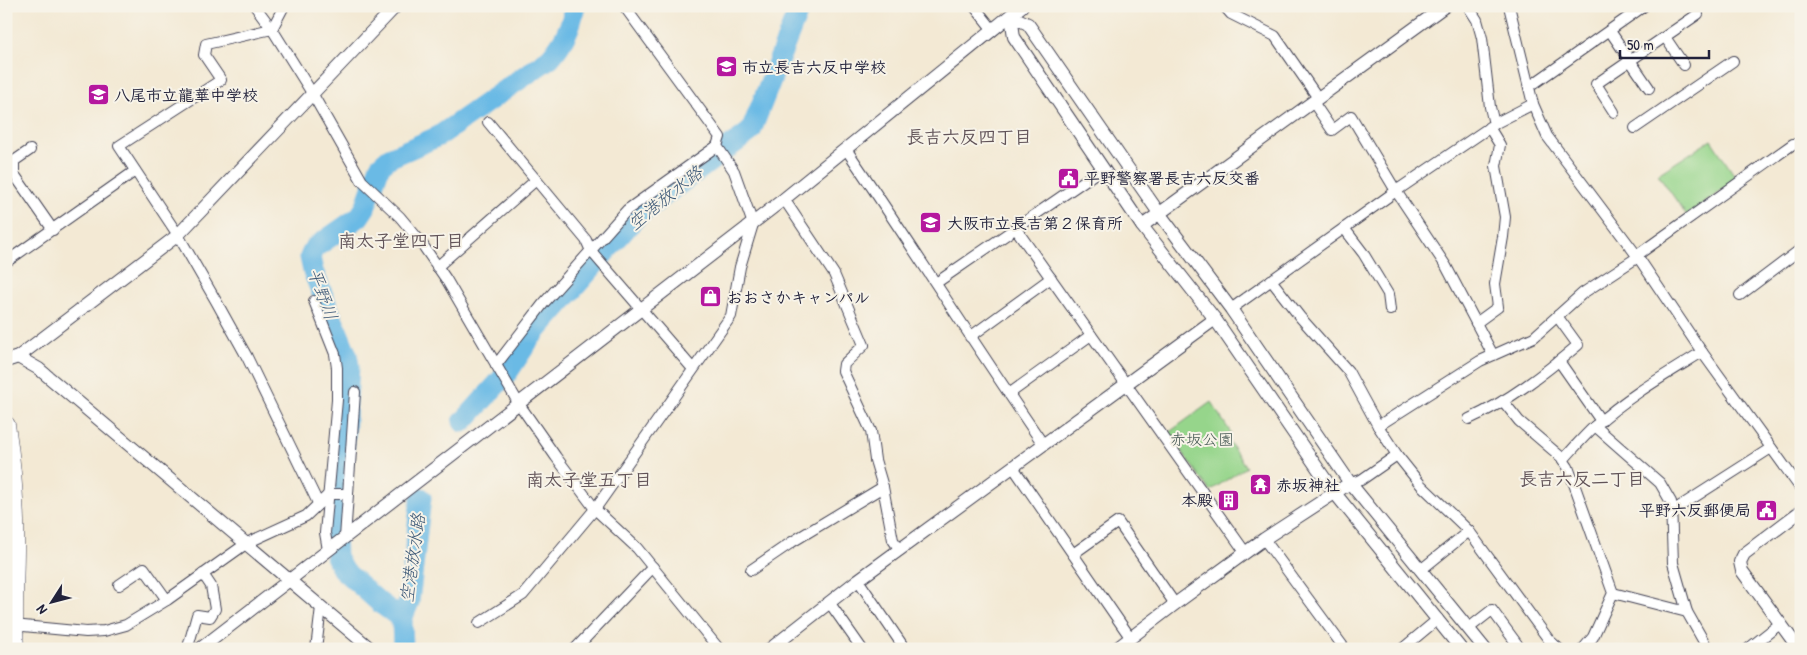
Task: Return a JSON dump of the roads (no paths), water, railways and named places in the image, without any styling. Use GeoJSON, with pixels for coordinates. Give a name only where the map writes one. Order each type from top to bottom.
{"type":"FeatureCollection","features":[{"type":"Feature","properties":{"kind":"highway"},"geometry":{"type":"LineString","coordinates":[[7,434],[15,522],[10,583],[16,649]]}},
{"type":"Feature","properties":{"kind":"street"},"geometry":{"type":"LineString","coordinates":[[255,6],[272,29],[312,93],[364,184],[405,223],[420,241],[519,404],[595,509],[637,548],[719,649]]}},
{"type":"Feature","properties":{"kind":"street"},"geometry":{"type":"LineString","coordinates":[[284,6],[272,29],[206,44],[204,55],[222,80],[120,146],[134,171],[178,235],[247,357],[318,503]]}},
{"type":"Feature","properties":{"kind":"street"},"geometry":{"type":"LineString","coordinates":[[12,359],[178,235],[396,6]]}},
{"type":"Feature","properties":{"kind":"street"},"geometry":{"type":"LineString","coordinates":[[496,365],[543,304],[627,210],[717,146],[720,137],[624,6]]}},
{"type":"Feature","properties":{"kind":"street"},"geometry":{"type":"LineString","coordinates":[[974,6],[993,30]]}},
{"type":"Feature","properties":{"kind":"street"},"geometry":{"type":"LineString","coordinates":[[200,649],[753,224],[1022,6]]}},
{"type":"Feature","properties":{"kind":"street"},"geometry":{"type":"LineString","coordinates":[[1224,6],[1231,14],[1275,36],[1316,100],[1332,130],[1351,116],[1396,191],[1446,266],[1493,355]]}},
{"type":"Feature","properties":{"kind":"street"},"geometry":{"type":"LineString","coordinates":[[1142,226],[1445,6]]}},
{"type":"Feature","properties":{"kind":"street"},"geometry":{"type":"LineString","coordinates":[[1468,6],[1477,20],[1482,38],[1492,126],[1500,145],[1496,166],[1505,217],[1495,284],[1498,307],[1476,323]]}},
{"type":"Feature","properties":{"kind":"street"},"geometry":{"type":"LineString","coordinates":[[1509,6],[1533,104],[1547,136],[1637,256],[1702,352],[1801,489]]}},
{"type":"Feature","properties":{"kind":"street"},"geometry":{"type":"LineString","coordinates":[[1529,87],[1644,6]]}},
{"type":"Feature","properties":{"kind":"street"},"geometry":{"type":"LineString","coordinates":[[1614,112],[1596,84],[1698,14]]}},
{"type":"Feature","properties":{"kind":"street"},"geometry":{"type":"LineString","coordinates":[[1010,16],[1014,37],[1142,226],[1215,319],[1334,492],[1461,649]]}},
{"type":"Feature","properties":{"kind":"street"},"geometry":{"type":"LineString","coordinates":[[1010,16],[1028,24],[1159,213],[1231,310],[1350,483],[1422,569],[1485,649]]}},
{"type":"Feature","properties":{"kind":"street"},"geometry":{"type":"LineString","coordinates":[[1610,31],[1649,88]]}},
{"type":"Feature","properties":{"kind":"street"},"geometry":{"type":"LineString","coordinates":[[1665,37],[1684,65]]}},
{"type":"Feature","properties":{"kind":"street"},"geometry":{"type":"LineString","coordinates":[[1635,128],[1733,61]]}},
{"type":"Feature","properties":{"kind":"street"},"geometry":{"type":"LineString","coordinates":[[1231,310],[1396,191],[1492,126],[1533,104]]}},
{"type":"Feature","properties":{"kind":"street"},"geometry":{"type":"LineString","coordinates":[[488,122],[586,240],[591,251],[693,369]]}},
{"type":"Feature","properties":{"kind":"street"},"geometry":{"type":"LineString","coordinates":[[1378,426],[1480,360],[1534,336],[1583,293],[1792,144]]}},
{"type":"Feature","properties":{"kind":"street"},"geometry":{"type":"LineString","coordinates":[[479,623],[523,595],[595,509],[731,316],[740,267],[753,224],[734,171],[717,146]]}},
{"type":"Feature","properties":{"kind":"street"},"geometry":{"type":"LineString","coordinates":[[846,149],[1043,444]]}},
{"type":"Feature","properties":{"kind":"street"},"geometry":{"type":"LineString","coordinates":[[30,150],[14,161],[10,177],[53,230]]}},
{"type":"Feature","properties":{"kind":"street"},"geometry":{"type":"LineString","coordinates":[[936,283],[1103,168]]}},
{"type":"Feature","properties":{"kind":"street"},"geometry":{"type":"LineString","coordinates":[[6,262],[134,171]]}},
{"type":"Feature","properties":{"kind":"street"},"geometry":{"type":"LineString","coordinates":[[437,267],[536,180]]}},
{"type":"Feature","properties":{"kind":"street"},"geometry":{"type":"LineString","coordinates":[[784,199],[834,274],[864,346],[844,364],[842,372],[870,431],[893,540],[900,550]]}},
{"type":"Feature","properties":{"kind":"street"},"geometry":{"type":"LineString","coordinates":[[1016,228],[1246,552]]}},
{"type":"Feature","properties":{"kind":"street"},"geometry":{"type":"LineString","coordinates":[[1344,228],[1363,253],[1388,294],[1390,310]]}},
{"type":"Feature","properties":{"kind":"street"},"geometry":{"type":"LineString","coordinates":[[1740,295],[1801,249]]}},
{"type":"Feature","properties":{"kind":"street"},"geometry":{"type":"LineString","coordinates":[[970,337],[1051,278]]}},
{"type":"Feature","properties":{"kind":"street"},"geometry":{"type":"LineString","coordinates":[[1271,280],[1348,370],[1378,426],[1397,455],[1422,485],[1469,532],[1550,640],[1559,649]]}},
{"type":"Feature","properties":{"kind":"street"},"geometry":{"type":"LineString","coordinates":[[314,301],[335,354],[337,368],[337,400],[325,533],[328,550]]}},
{"type":"Feature","properties":{"kind":"street"},"geometry":{"type":"LineString","coordinates":[[1469,419],[1503,401],[1578,345],[1557,316]]}},
{"type":"Feature","properties":{"kind":"street"},"geometry":{"type":"LineString","coordinates":[[775,647],[858,580],[1215,319]]}},
{"type":"Feature","properties":{"kind":"street"},"geometry":{"type":"LineString","coordinates":[[1009,394],[1091,335]]}},
{"type":"Feature","properties":{"kind":"street"},"geometry":{"type":"LineString","coordinates":[[1563,460],[1598,423],[1642,389],[1702,352]]}},
{"type":"Feature","properties":{"kind":"street"},"geometry":{"type":"LineString","coordinates":[[12,359],[39,369],[371,649]]}},
{"type":"Feature","properties":{"kind":"street"},"geometry":{"type":"LineString","coordinates":[[1559,361],[1598,423],[1660,483],[1671,502],[1673,563],[1687,612],[1708,649]]}},
{"type":"Feature","properties":{"kind":"street"},"geometry":{"type":"LineString","coordinates":[[345,538],[355,392]]}},
{"type":"Feature","properties":{"kind":"street"},"geometry":{"type":"LineString","coordinates":[[1503,401],[1519,421],[1563,460],[1568,467],[1613,593],[1593,637],[1582,649]]}},
{"type":"Feature","properties":{"kind":"street"},"geometry":{"type":"LineString","coordinates":[[1671,512],[1771,448]]}},
{"type":"Feature","properties":{"kind":"street"},"geometry":{"type":"LineString","coordinates":[[1116,649],[1264,539],[1334,492],[1350,483],[1361,480],[1397,455]]}},
{"type":"Feature","properties":{"kind":"street"},"geometry":{"type":"LineString","coordinates":[[1013,467],[1130,637]]}},
{"type":"Feature","properties":{"kind":"street"},"geometry":{"type":"LineString","coordinates":[[751,570],[792,542],[883,487]]}},
{"type":"Feature","properties":{"kind":"street"},"geometry":{"type":"LineString","coordinates":[[13,625],[86,632],[104,631],[126,625],[167,600],[247,544],[306,516],[329,494],[348,494]]}},
{"type":"Feature","properties":{"kind":"street"},"geometry":{"type":"LineString","coordinates":[[1799,649],[1742,571],[1740,562],[1744,554],[1801,511]]}},
{"type":"Feature","properties":{"kind":"street"},"geometry":{"type":"LineString","coordinates":[[1073,554],[1118,522],[1175,604]]}},
{"type":"Feature","properties":{"kind":"street"},"geometry":{"type":"LineString","coordinates":[[1422,569],[1469,532]]}},
{"type":"Feature","properties":{"kind":"street"},"geometry":{"type":"LineString","coordinates":[[1264,539],[1345,649]]}},
{"type":"Feature","properties":{"kind":"street"},"geometry":{"type":"LineString","coordinates":[[575,649],[653,567]]}},
{"type":"Feature","properties":{"kind":"street"},"geometry":{"type":"LineString","coordinates":[[119,585],[144,568],[167,600]]}},
{"type":"Feature","properties":{"kind":"street"},"geometry":{"type":"LineString","coordinates":[[189,649],[197,615],[210,617],[215,609],[211,586],[203,574]]}},
{"type":"Feature","properties":{"kind":"street"},"geometry":{"type":"LineString","coordinates":[[858,580],[905,649]]}},
{"type":"Feature","properties":{"kind":"street"},"geometry":{"type":"LineString","coordinates":[[1613,593],[1687,612]]}},
{"type":"Feature","properties":{"kind":"street"},"geometry":{"type":"LineString","coordinates":[[829,602],[862,649]]}},
{"type":"Feature","properties":{"kind":"street"},"geometry":{"type":"LineString","coordinates":[[316,649],[321,607]]}},
{"type":"Feature","properties":{"kind":"street"},"geometry":{"type":"LineString","coordinates":[[1469,628],[1492,610],[1517,644],[1512,649]]}},
{"type":"Feature","properties":{"kind":"street"},"geometry":{"type":"LineString","coordinates":[[1402,649],[1438,619]]}},
{"type":"Feature","properties":{"kind":"street"},"geometry":{"type":"LineString","coordinates":[[1748,649],[1781,623]]}},
{"type":"Feature","properties":{"kind":"waterway","name":"平野川"},"geometry":{"type":"LineString","coordinates":[[403,649],[402,619],[380,603],[342,569],[336,556],[336,514],[344,454],[349,366],[347,355],[313,271],[310,257],[314,248],[359,217],[365,208],[380,166],[389,158],[439,136],[550,58],[566,34],[575,6]]}},
{"type":"Feature","properties":{"kind":"waterway","name":"空港放水路"},"geometry":{"type":"LineString","coordinates":[[463,422],[508,372],[531,337],[637,216],[751,131],[800,6]]}},
{"type":"Feature","properties":{"kind":"waterway","name":"空港放水路"},"geometry":{"type":"LineString","coordinates":[[402,619],[409,602],[421,498]]}},
{"type":"Feature","properties":{"kind":"place","name":"市立長吉六反中学校"},"geometry":{"type":"Point","coordinates":[726,67]}},
{"type":"Feature","properties":{"kind":"place","name":"八尾市立龍華中学校"},"geometry":{"type":"Point","coordinates":[98,95]}},
{"type":"Feature","properties":{"kind":"place","name":"平野警察署長吉六反交番"},"geometry":{"type":"Point","coordinates":[1068,178]}},
{"type":"Feature","properties":{"kind":"place","name":"大阪市立長吉第２保育所"},"geometry":{"type":"Point","coordinates":[931,223]}},
{"type":"Feature","properties":{"kind":"place","name":"おおさかキャンパル"},"geometry":{"type":"Point","coordinates":[711,297]}},
{"type":"Feature","properties":{"kind":"place","name":"赤坂神社"},"geometry":{"type":"Point","coordinates":[1260,485]}},
{"type":"Feature","properties":{"kind":"place","name":"本殿"},"geometry":{"type":"Point","coordinates":[1229,500]}},
{"type":"Feature","properties":{"kind":"place","name":"平野六反郵便局"},"geometry":{"type":"Point","coordinates":[1767,510]}},
{"type":"Feature","properties":{"kind":"district","name":"長吉六反四丁目"},"geometry":{"type":"Point","coordinates":[969,136]}},
{"type":"Feature","properties":{"kind":"district","name":"南太子堂四丁目"},"geometry":{"type":"Point","coordinates":[401,240]}},
{"type":"Feature","properties":{"kind":"district","name":"長吉六反二丁目"},"geometry":{"type":"Point","coordinates":[1582,478]}},
{"type":"Feature","properties":{"kind":"district","name":"南太子堂五丁目"},"geometry":{"type":"Point","coordinates":[589,479]}},
{"type":"Feature","properties":{"kind":"park label","name":"赤坂公園"},"geometry":{"type":"Point","coordinates":[1202,439]}}]}
